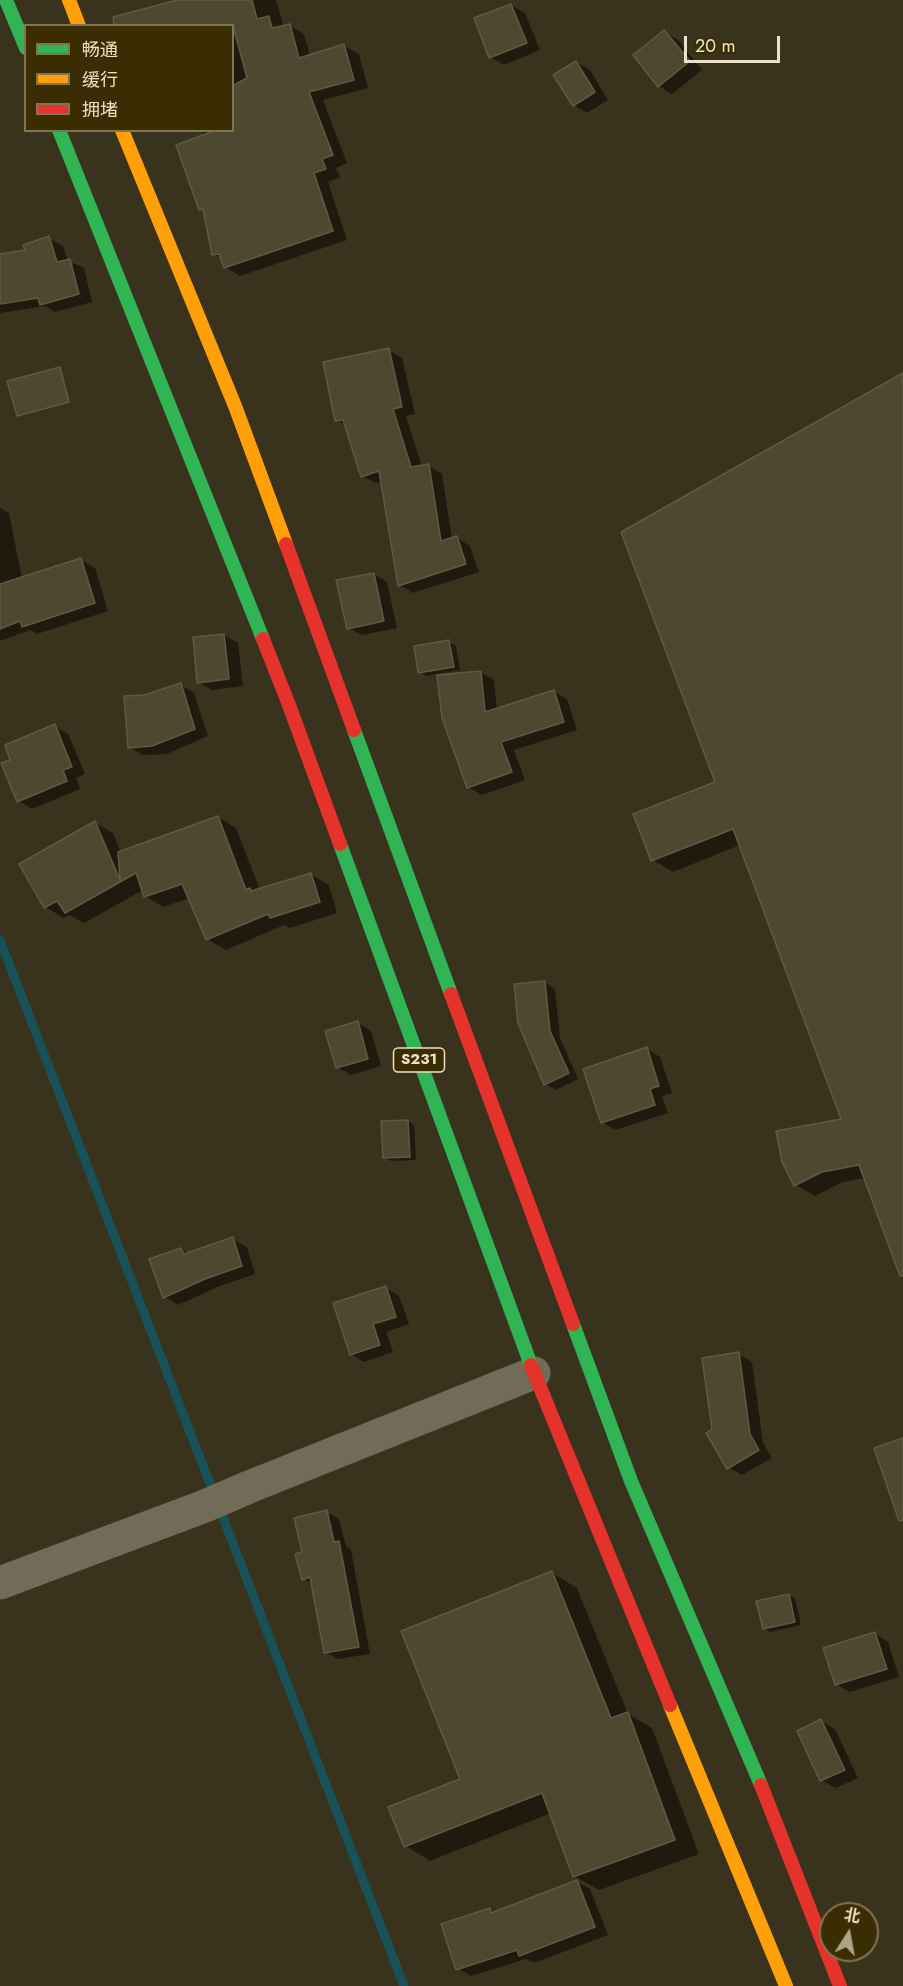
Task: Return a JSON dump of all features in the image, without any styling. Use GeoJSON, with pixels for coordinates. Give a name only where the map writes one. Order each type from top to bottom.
{"type":"FeatureCollection","features":[{"type":"Feature","properties":{"kind":"main road"},"geometry":{"type":"LineString","coordinates":[[6,0],[24,43]]}},
{"type":"Feature","properties":{"kind":"main road"},"geometry":{"type":"LineString","coordinates":[[69,0],[78,24]]}},
{"type":"Feature","properties":{"kind":"main road","name":"S231"},"geometry":{"type":"LineString","coordinates":[[60,132],[289,705],[534,1373],[786,1986]]}},
{"type":"Feature","properties":{"kind":"main road"},"geometry":{"type":"LineString","coordinates":[[123,132],[235,406],[631,1481],[770,1805],[840,1986]]}},
{"type":"Feature","properties":{"kind":"street"},"geometry":{"type":"LineString","coordinates":[[0,1583],[205,1506],[534,1373]]}},
{"type":"Feature","properties":{"kind":"building"},"geometry":{"type":"Polygon","coordinates":[[[177,0],[252,0],[257,19],[269,16],[272,28],[290,24],[299,58],[344,44],[354,80],[309,92],[333,155],[322,159],[326,169],[314,173],[333,231],[224,268],[219,254],[212,255],[203,209],[199,210],[176,145],[211,132],[234,132],[234,85],[247,78],[234,24],[114,24],[113,17],[177,0]]]}},
{"type":"Feature","properties":{"kind":"building"},"geometry":{"type":"Polygon","coordinates":[[[511,4],[527,43],[489,58],[474,18],[511,4]]]}},
{"type":"Feature","properties":{"kind":"building"},"geometry":{"type":"Polygon","coordinates":[[[664,30],[690,61],[658,87],[633,55],[664,30]]]}},
{"type":"Feature","properties":{"kind":"building"},"geometry":{"type":"Polygon","coordinates":[[[576,61],[595,92],[573,106],[553,75],[576,61]]]}},
{"type":"Feature","properties":{"kind":"building"},"geometry":{"type":"Polygon","coordinates":[[[49,236],[57,262],[70,259],[79,294],[40,305],[38,298],[0,304],[0,254],[25,250],[23,245],[49,236]]]}},
{"type":"Feature","properties":{"kind":"building"},"geometry":{"type":"Polygon","coordinates":[[[389,348],[402,407],[393,409],[411,467],[429,464],[441,541],[457,536],[466,564],[398,586],[379,471],[361,477],[343,420],[335,421],[323,362],[389,348]]]}},
{"type":"Feature","properties":{"kind":"building"},"geometry":{"type":"Polygon","coordinates":[[[60,367],[69,402],[17,416],[7,381],[60,367]]]}},
{"type":"Feature","properties":{"kind":"building"},"geometry":{"type":"Polygon","coordinates":[[[903,373],[903,1276],[900,1276],[859,1165],[822,1172],[794,1186],[782,1162],[776,1131],[841,1119],[733,829],[651,861],[633,814],[715,782],[621,532],[903,373]]]}},
{"type":"Feature","properties":{"kind":"building"},"geometry":{"type":"Polygon","coordinates":[[[81,558],[95,603],[22,627],[20,621],[0,629],[0,584],[81,558]]]}},
{"type":"Feature","properties":{"kind":"building"},"geometry":{"type":"Polygon","coordinates":[[[374,573],[384,621],[347,629],[336,580],[374,573]]]}},
{"type":"Feature","properties":{"kind":"building"},"geometry":{"type":"Polygon","coordinates":[[[224,634],[229,679],[197,683],[193,637],[224,634]]]}},
{"type":"Feature","properties":{"kind":"building"},"geometry":{"type":"Polygon","coordinates":[[[449,640],[454,667],[418,673],[414,646],[449,640]]]}},
{"type":"Feature","properties":{"kind":"building"},"geometry":{"type":"Polygon","coordinates":[[[481,671],[485,712],[554,690],[564,722],[501,742],[512,772],[467,788],[442,718],[437,675],[481,671]]]}},
{"type":"Feature","properties":{"kind":"building"},"geometry":{"type":"Polygon","coordinates":[[[181,683],[195,729],[152,746],[128,748],[124,696],[144,695],[181,683]]]}},
{"type":"Feature","properties":{"kind":"building"},"geometry":{"type":"Polygon","coordinates":[[[55,724],[72,767],[63,770],[67,781],[17,802],[1,763],[10,760],[5,745],[55,724]]]}},
{"type":"Feature","properties":{"kind":"building"},"geometry":{"type":"Polygon","coordinates":[[[218,816],[246,890],[250,888],[251,891],[311,873],[320,902],[270,918],[268,914],[206,940],[182,884],[144,897],[136,873],[65,913],[57,901],[44,908],[19,864],[95,821],[120,880],[118,852],[218,816]]]}},
{"type":"Feature","properties":{"kind":"building"},"geometry":{"type":"Polygon","coordinates":[[[545,981],[550,1031],[569,1073],[544,1085],[518,1023],[514,984],[545,981]]]}},
{"type":"Feature","properties":{"kind":"building"},"geometry":{"type":"Polygon","coordinates":[[[358,1021],[368,1059],[336,1068],[325,1031],[358,1021]]]}},
{"type":"Feature","properties":{"kind":"building"},"geometry":{"type":"Polygon","coordinates":[[[647,1047],[659,1086],[650,1089],[655,1105],[601,1123],[583,1069],[647,1047]]]}},
{"type":"Feature","properties":{"kind":"building"},"geometry":{"type":"Polygon","coordinates":[[[408,1120],[410,1157],[383,1158],[381,1121],[408,1120]]]}},
{"type":"Feature","properties":{"kind":"building"},"geometry":{"type":"Polygon","coordinates":[[[233,1237],[242,1266],[205,1279],[163,1298],[149,1259],[181,1248],[184,1254],[233,1237]]]}},
{"type":"Feature","properties":{"kind":"building"},"geometry":{"type":"Polygon","coordinates":[[[386,1286],[396,1317],[373,1324],[380,1345],[350,1355],[333,1303],[386,1286]]]}},
{"type":"Feature","properties":{"kind":"building"},"geometry":{"type":"Polygon","coordinates":[[[739,1352],[750,1434],[759,1450],[727,1469],[706,1433],[712,1429],[702,1358],[739,1352]]]}},
{"type":"Feature","properties":{"kind":"building"},"geometry":{"type":"Polygon","coordinates":[[[903,1438],[903,1520],[899,1521],[874,1448],[903,1438]]]}},
{"type":"Feature","properties":{"kind":"building"},"geometry":{"type":"Polygon","coordinates":[[[327,1510],[334,1542],[339,1541],[359,1647],[324,1653],[310,1577],[302,1580],[295,1554],[302,1552],[294,1518],[327,1510]]]}},
{"type":"Feature","properties":{"kind":"building"},"geometry":{"type":"Polygon","coordinates":[[[552,1571],[611,1718],[628,1712],[675,1840],[573,1877],[542,1793],[404,1847],[388,1807],[460,1779],[401,1631],[552,1571]]]}},
{"type":"Feature","properties":{"kind":"building"},"geometry":{"type":"Polygon","coordinates":[[[789,1594],[795,1622],[763,1629],[756,1601],[789,1594]]]}},
{"type":"Feature","properties":{"kind":"building"},"geometry":{"type":"Polygon","coordinates":[[[875,1632],[887,1669],[835,1685],[823,1648],[875,1632]]]}},
{"type":"Feature","properties":{"kind":"building"},"geometry":{"type":"Polygon","coordinates":[[[821,1719],[845,1770],[820,1781],[797,1731],[821,1719]]]}},
{"type":"Feature","properties":{"kind":"building"},"geometry":{"type":"Polygon","coordinates":[[[577,1880],[595,1927],[519,1956],[517,1950],[456,1970],[441,1924],[490,1908],[491,1913],[577,1880]]]}},
{"type":"Feature","properties":{"kind":"waterway"},"geometry":{"type":"LineString","coordinates":[[0,940],[404,1986]]}},
{"type":"Feature","properties":{"kind":"traffic: fast"},"geometry":{"type":"LineString","coordinates":[[6,0],[24,43]]}},
{"type":"Feature","properties":{"kind":"traffic: fast"},"geometry":{"type":"LineString","coordinates":[[60,132],[263,639]]}},
{"type":"Feature","properties":{"kind":"traffic: fast"},"geometry":{"type":"LineString","coordinates":[[354,730],[451,994]]}},
{"type":"Feature","properties":{"kind":"traffic: fast"},"geometry":{"type":"LineString","coordinates":[[340,844],[531,1365]]}},
{"type":"Feature","properties":{"kind":"traffic: fast"},"geometry":{"type":"LineString","coordinates":[[573,1324],[631,1481],[761,1785]]}},
{"type":"Feature","properties":{"kind":"traffic: slow"},"geometry":{"type":"LineString","coordinates":[[69,0],[78,24]]}},
{"type":"Feature","properties":{"kind":"traffic: slow"},"geometry":{"type":"LineString","coordinates":[[123,132],[235,406],[286,544]]}},
{"type":"Feature","properties":{"kind":"traffic: slow"},"geometry":{"type":"LineString","coordinates":[[670,1705],[786,1986]]}},
{"type":"Feature","properties":{"kind":"traffic: jam"},"geometry":{"type":"LineString","coordinates":[[286,544],[354,730]]}},
{"type":"Feature","properties":{"kind":"traffic: jam"},"geometry":{"type":"LineString","coordinates":[[263,639],[340,844]]}},
{"type":"Feature","properties":{"kind":"traffic: jam"},"geometry":{"type":"LineString","coordinates":[[451,994],[573,1324]]}},
{"type":"Feature","properties":{"kind":"traffic: jam"},"geometry":{"type":"LineString","coordinates":[[531,1365],[670,1705]]}},
{"type":"Feature","properties":{"kind":"traffic: jam"},"geometry":{"type":"LineString","coordinates":[[761,1785],[840,1986]]}}]}
